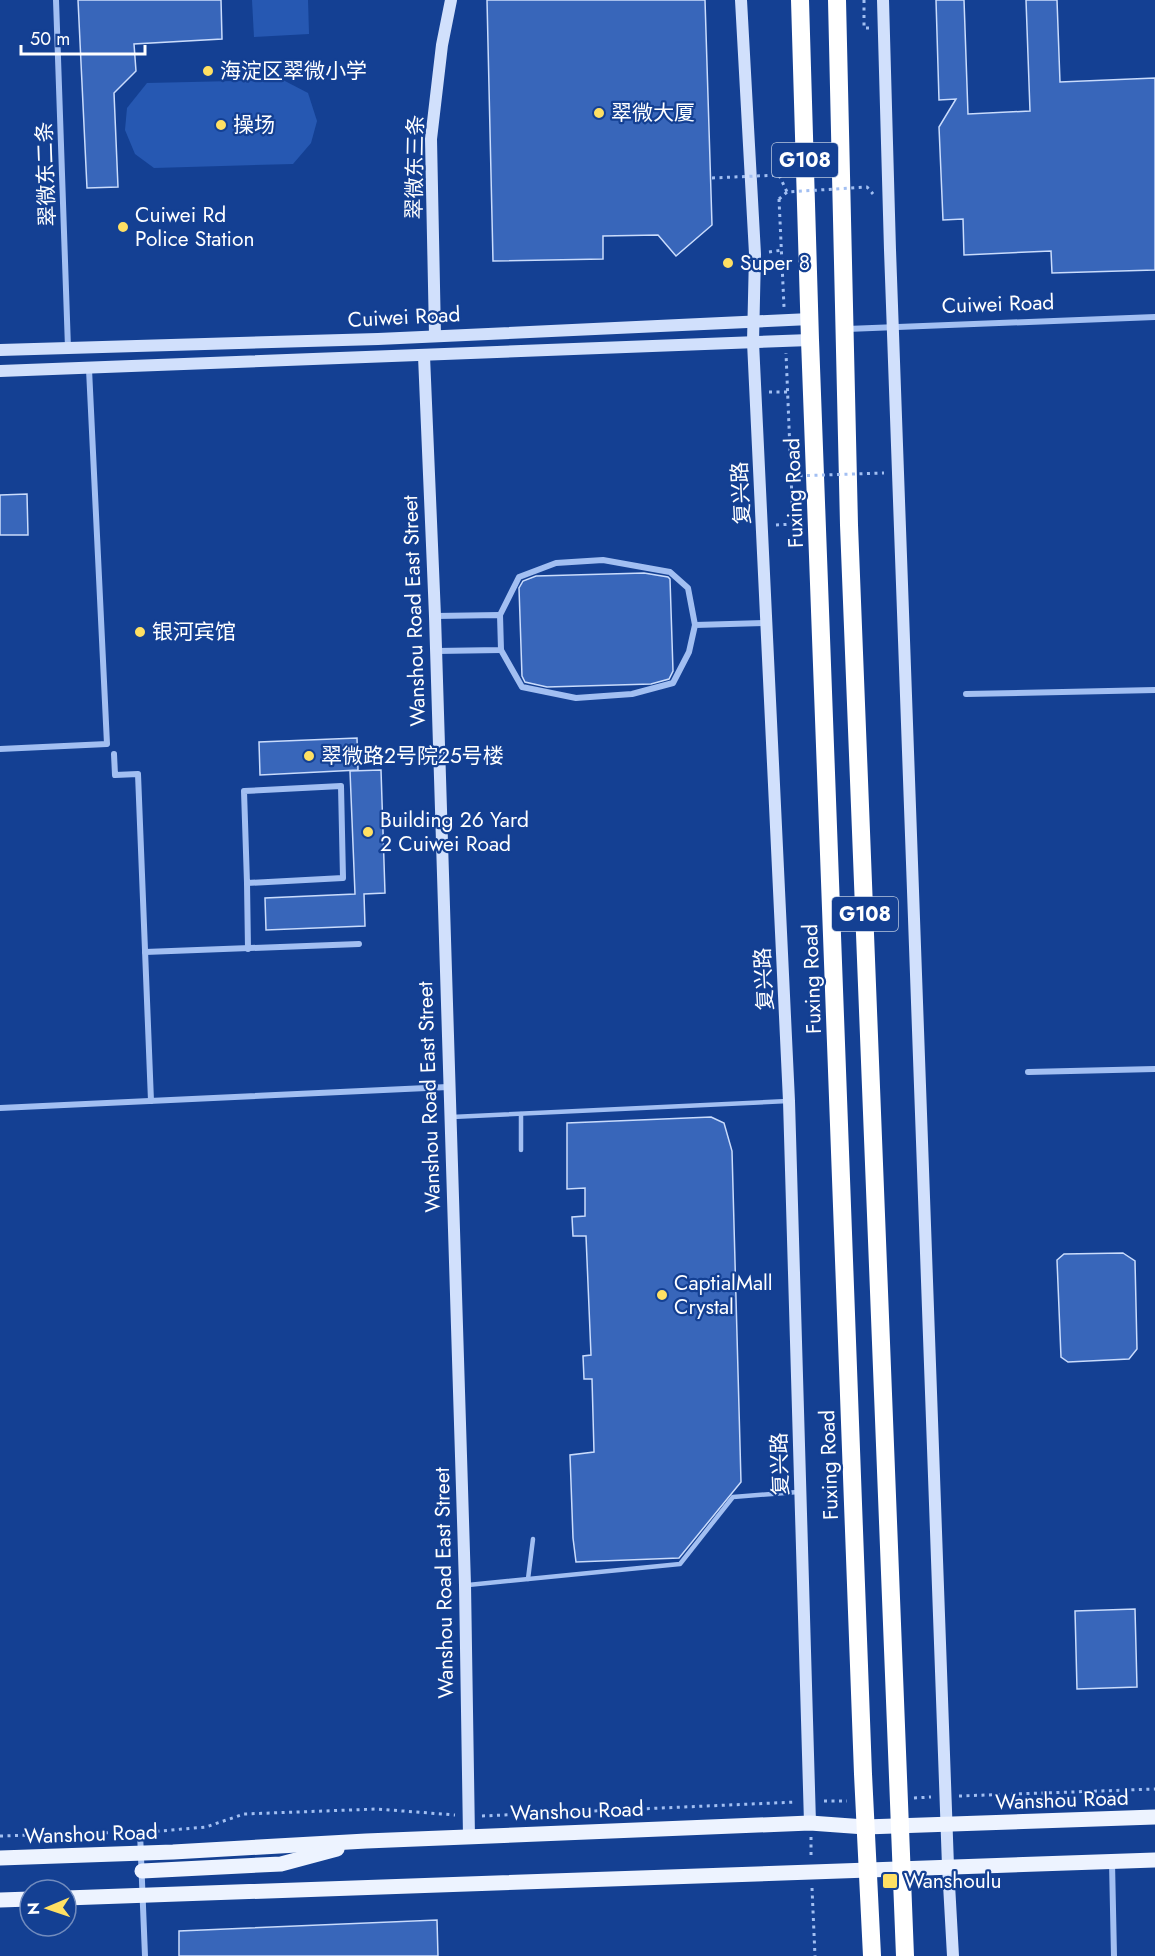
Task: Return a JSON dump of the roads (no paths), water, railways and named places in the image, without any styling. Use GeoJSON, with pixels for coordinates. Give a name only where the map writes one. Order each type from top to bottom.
{"type":"FeatureCollection","features":[{"type":"Feature","properties":{"kind":"highway","name":"Fuxing Road"},"geometry":{"type":"LineString","coordinates":[[800,0],[810,340],[864,1801],[872,1956]]}},
{"type":"Feature","properties":{"kind":"highway","name":"G108"},"geometry":{"type":"LineString","coordinates":[[837,0],[849,525],[905,1956]]}},
{"type":"Feature","properties":{"kind":"main road","name":"Wanshou Road"},"geometry":{"type":"LineString","coordinates":[[0,1858],[141,1853],[366,1840],[810,1823],[900,1827],[1155,1817]]}},
{"type":"Feature","properties":{"kind":"main road"},"geometry":{"type":"LineString","coordinates":[[142,1871],[280,1864],[366,1840]]}},
{"type":"Feature","properties":{"kind":"main road"},"geometry":{"type":"LineString","coordinates":[[78,1898],[1155,1860]]}},
{"type":"Feature","properties":{"kind":"main road"},"geometry":{"type":"LineString","coordinates":[[0,1900],[18,1899]]}},
{"type":"Feature","properties":{"kind":"street","name":"翠微东二条"},"geometry":{"type":"LineString","coordinates":[[56,0],[68,348]]}},
{"type":"Feature","properties":{"kind":"street","name":"翠微东三条"},"geometry":{"type":"LineString","coordinates":[[435,335],[431,139],[442,45],[451,0]]}},
{"type":"Feature","properties":{"kind":"street","name":"复兴路"},"geometry":{"type":"LineString","coordinates":[[741,0],[755,254],[753,342],[789,1101],[810,1823]]}},
{"type":"Feature","properties":{"kind":"street"},"geometry":{"type":"LineString","coordinates":[[883,0],[946,1826],[953,1956]]}},
{"type":"Feature","properties":{"kind":"street","name":"Cuiwei Road"},"geometry":{"type":"LineString","coordinates":[[843,329],[1155,317]]}},
{"type":"Feature","properties":{"kind":"street","name":"Cuiwei Road"},"geometry":{"type":"LineString","coordinates":[[0,350],[810,319]]}},
{"type":"Feature","properties":{"kind":"street","name":"Cuiwei Road"},"geometry":{"type":"LineString","coordinates":[[0,371],[810,340]]}},
{"type":"Feature","properties":{"kind":"street","name":"Wanshou Road East Street"},"geometry":{"type":"LineString","coordinates":[[424,356],[435,616],[465,1585],[469,1837]]}},
{"type":"Feature","properties":{"kind":"street"},"geometry":{"type":"LineString","coordinates":[[0,749],[107,744],[90,369]]}},
{"type":"Feature","properties":{"kind":"street"},"geometry":{"type":"LineString","coordinates":[[603,560],[670,572],[688,588],[695,625],[689,652],[674,683],[632,694],[576,698],[522,687],[501,650],[500,615],[519,577],[556,562],[603,560]]}},
{"type":"Feature","properties":{"kind":"street"},"geometry":{"type":"LineString","coordinates":[[435,616],[500,615]]}},
{"type":"Feature","properties":{"kind":"street"},"geometry":{"type":"LineString","coordinates":[[695,625],[767,623]]}},
{"type":"Feature","properties":{"kind":"street"},"geometry":{"type":"LineString","coordinates":[[436,651],[501,650]]}},
{"type":"Feature","properties":{"kind":"street"},"geometry":{"type":"LineString","coordinates":[[966,694],[1155,690]]}},
{"type":"Feature","properties":{"kind":"street"},"geometry":{"type":"LineString","coordinates":[[114,754],[115,775],[138,774],[151,1101]]}},
{"type":"Feature","properties":{"kind":"street"},"geometry":{"type":"LineString","coordinates":[[247,883],[343,878],[341,786],[244,791],[248,949]]}},
{"type":"Feature","properties":{"kind":"street"},"geometry":{"type":"LineString","coordinates":[[145,952],[359,944]]}},
{"type":"Feature","properties":{"kind":"street"},"geometry":{"type":"LineString","coordinates":[[1028,1072],[1155,1069]]}},
{"type":"Feature","properties":{"kind":"street"},"geometry":{"type":"LineString","coordinates":[[0,1108],[448,1087]]}},
{"type":"Feature","properties":{"kind":"street"},"geometry":{"type":"LineString","coordinates":[[140,1832],[145,1956]]}},
{"type":"Feature","properties":{"kind":"street"},"geometry":{"type":"LineString","coordinates":[[1112,1862],[1114,1956]]}},
{"type":"Feature","properties":{"kind":"lane"},"geometry":{"type":"LineString","coordinates":[[449,1117],[789,1101]]}},
{"type":"Feature","properties":{"kind":"lane"},"geometry":{"type":"LineString","coordinates":[[521,1114],[521,1150]]}},
{"type":"Feature","properties":{"kind":"lane"},"geometry":{"type":"LineString","coordinates":[[465,1585],[680,1564],[733,1497],[800,1492]]}},
{"type":"Feature","properties":{"kind":"lane"},"geometry":{"type":"LineString","coordinates":[[528,1579],[533,1539]]}},
{"type":"Feature","properties":{"kind":"place","name":"海淀区翠微小学"},"geometry":{"type":"Point","coordinates":[208,71]}},
{"type":"Feature","properties":{"kind":"place","name":"翠微大厦"},"geometry":{"type":"Point","coordinates":[599,113]}},
{"type":"Feature","properties":{"kind":"place","name":"操场"},"geometry":{"type":"Point","coordinates":[221,125]}},
{"type":"Feature","properties":{"kind":"place","name":"Cuiwei Rd Police Station"},"geometry":{"type":"Point","coordinates":[123,227]}},
{"type":"Feature","properties":{"kind":"place","name":"Super 8"},"geometry":{"type":"Point","coordinates":[728,263]}},
{"type":"Feature","properties":{"kind":"place","name":"银河宾馆"},"geometry":{"type":"Point","coordinates":[140,632]}},
{"type":"Feature","properties":{"kind":"place","name":"翠微路2号院25号楼"},"geometry":{"type":"Point","coordinates":[309,756]}},
{"type":"Feature","properties":{"kind":"place","name":"Building 26 Yard 2 Cuiwei Road"},"geometry":{"type":"Point","coordinates":[368,832]}},
{"type":"Feature","properties":{"kind":"place","name":"CaptialMall Crystal"},"geometry":{"type":"Point","coordinates":[662,1295]}},
{"type":"Feature","properties":{"kind":"place","name":"Wanshoulu"},"geometry":{"type":"Point","coordinates":[890,1881]}}]}
